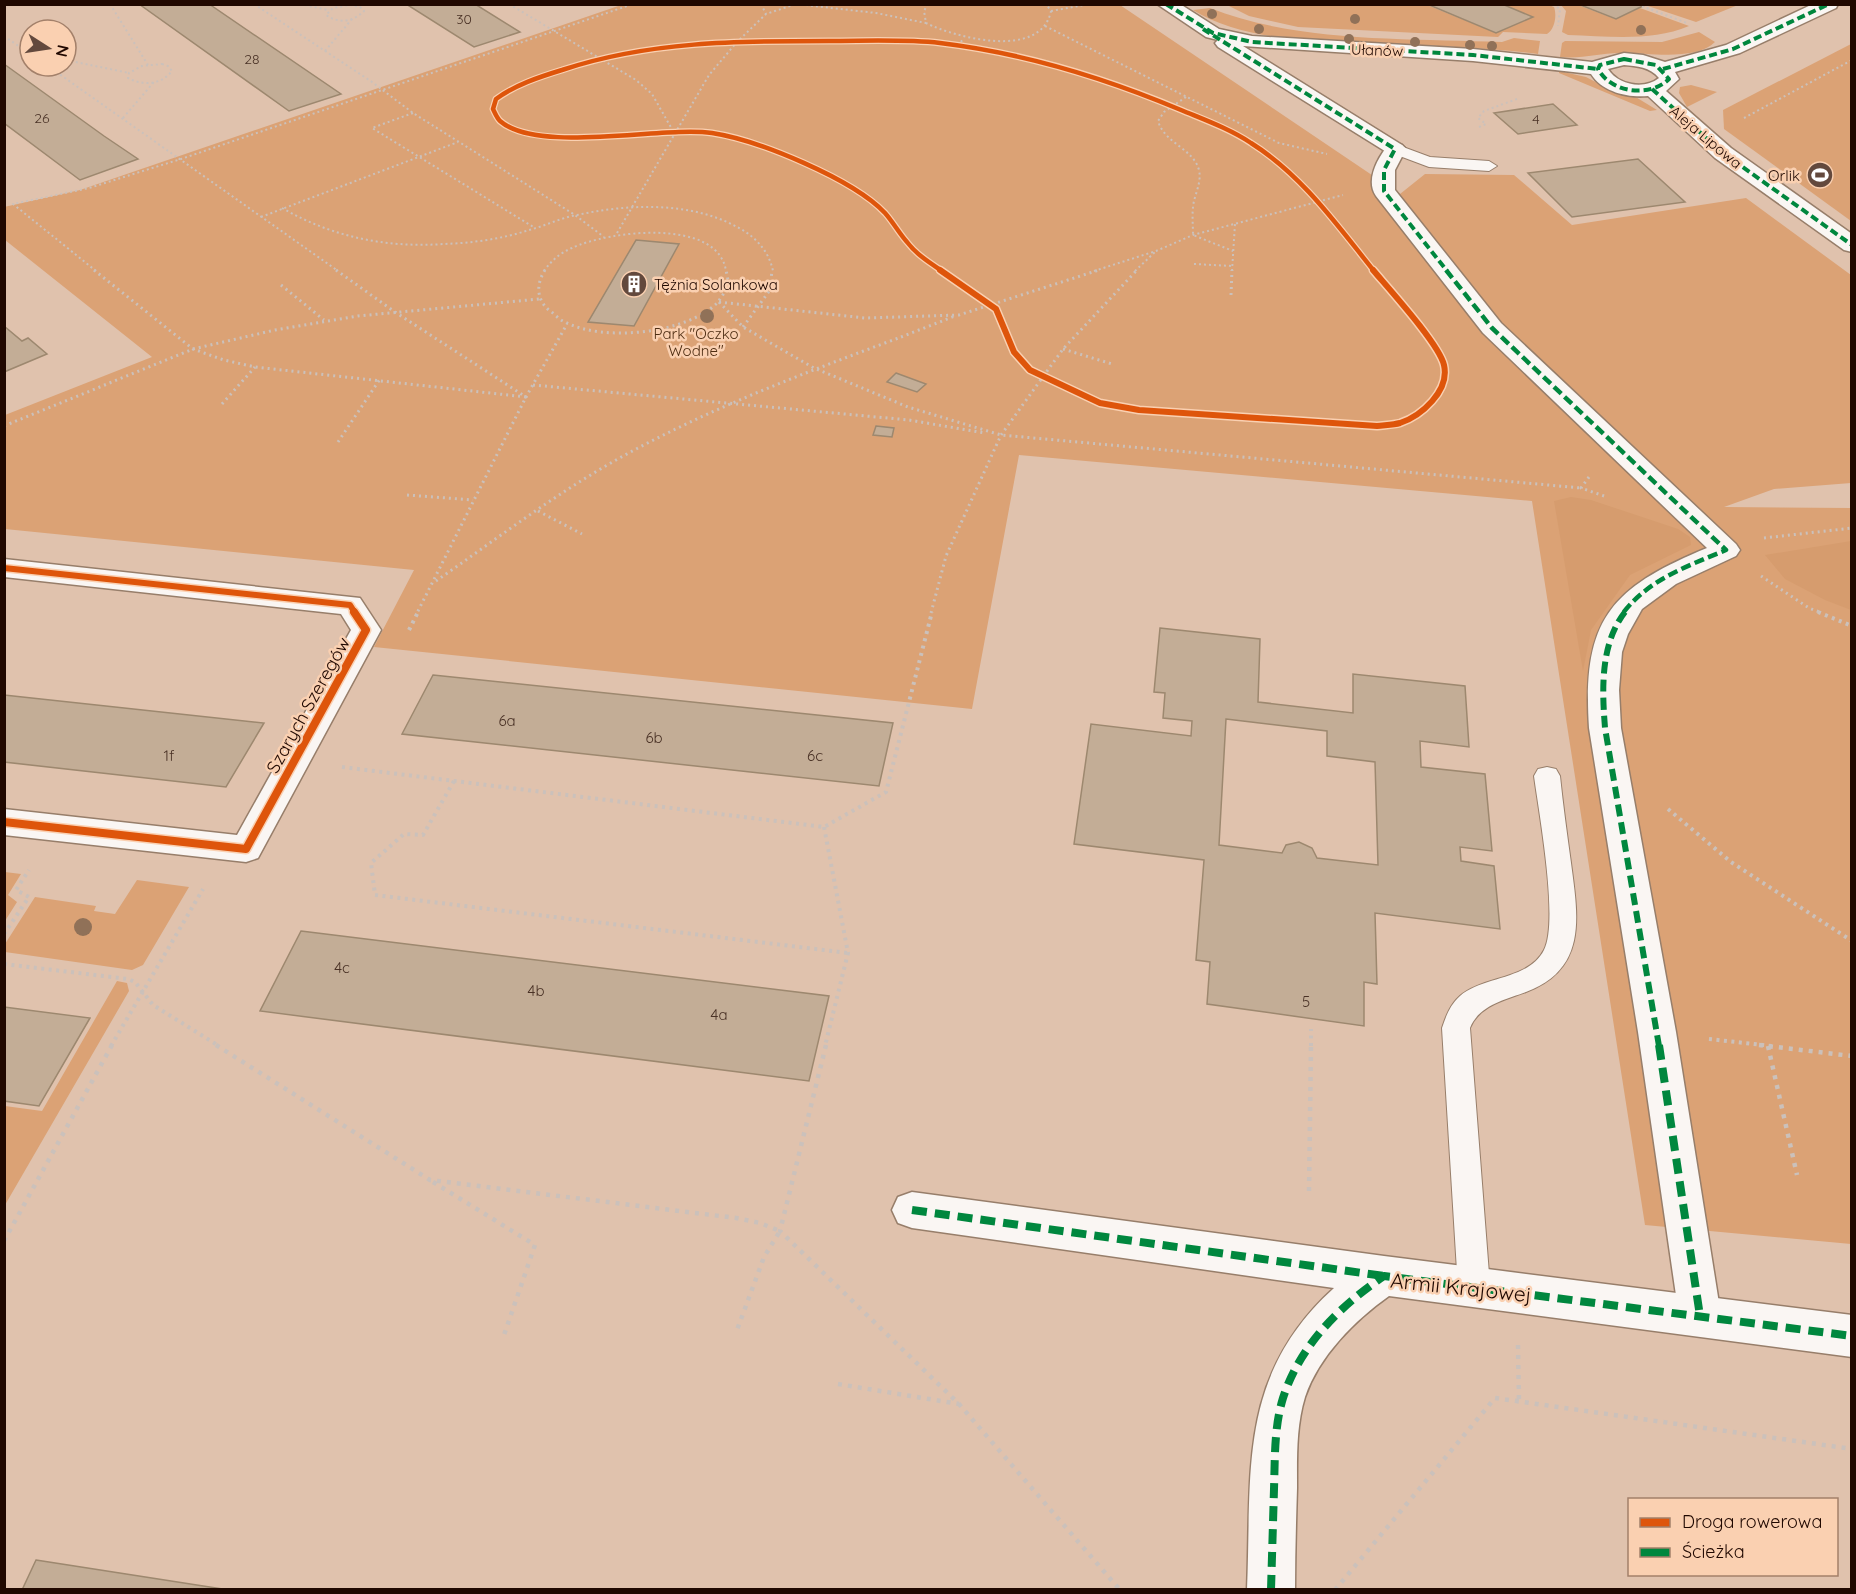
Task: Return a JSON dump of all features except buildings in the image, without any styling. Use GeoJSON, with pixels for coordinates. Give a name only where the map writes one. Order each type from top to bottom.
{"type":"FeatureCollection","features":[{"type":"Feature","properties":{"kind":"street","name":"Ułanów"},"geometry":{"type":"LineString","coordinates":[[1166,4],[1203,29],[1230,38],[1265,44],[1438,53],[1598,69]]}},
{"type":"Feature","properties":{"kind":"street"},"geometry":{"type":"LineString","coordinates":[[1663,69],[1669,79],[1660,87],[1652,89],[1619,86],[1603,78],[1598,69],[1606,62],[1624,59],[1645,62],[1663,69],[1733,49],[1829,4]]}},
{"type":"Feature","properties":{"kind":"street"},"geometry":{"type":"LineString","coordinates":[[1203,29],[1395,149],[1384,170],[1383,185],[1390,201],[1492,328],[1722,547],[1666,576],[1633,601],[1616,627],[1607,650],[1601,690],[1657,1032],[1700,1316]]}},
{"type":"Feature","properties":{"kind":"street","name":"Aleja Lipowa"},"geometry":{"type":"LineString","coordinates":[[1652,89],[1722,153],[1851,245]]}},
{"type":"Feature","properties":{"kind":"street","name":"Szarych Szeregów"},"geometry":{"type":"LineString","coordinates":[[4,568],[350,605],[366,630],[246,849],[4,822]]}},
{"type":"Feature","properties":{"kind":"street"},"geometry":{"type":"LineString","coordinates":[[912,1210],[1384,1276]]}},
{"type":"Feature","properties":{"kind":"street","name":"Armii Krajowej"},"geometry":{"type":"LineString","coordinates":[[1271,1590],[1275,1442],[1284,1397],[1302,1359],[1318,1334],[1339,1310],[1384,1276],[1851,1336]]}},
{"type":"Feature","properties":{"kind":"lane"},"geometry":{"type":"LineString","coordinates":[[1395,149],[1412,158],[1433,163],[1489,166]]}},
{"type":"Feature","properties":{"kind":"lane"},"geometry":{"type":"LineString","coordinates":[[1474,1287],[1456,1028],[1458,1016],[1465,1008],[1477,1000],[1536,975],[1550,965],[1558,947],[1564,925],[1563,904],[1547,776]]}},
{"type":"Feature","properties":{"kind":"path"},"geometry":{"type":"LineString","coordinates":[[110,4],[148,65]]}},
{"type":"Feature","properties":{"kind":"path"},"geometry":{"type":"LineString","coordinates":[[254,4],[382,89],[413,113],[575,215],[604,237]]}},
{"type":"Feature","properties":{"kind":"path"},"geometry":{"type":"LineString","coordinates":[[300,4],[328,10],[344,5],[362,9],[362,14],[352,19],[325,51]]}},
{"type":"Feature","properties":{"kind":"path"},"geometry":{"type":"LineString","coordinates":[[509,4],[636,80],[652,94],[674,132]]}},
{"type":"Feature","properties":{"kind":"path"},"geometry":{"type":"LineString","coordinates":[[525,397],[255,366],[224,360],[194,350],[13,204],[89,188],[181,159],[633,4]]}},
{"type":"Feature","properties":{"kind":"path"},"geometry":{"type":"LineString","coordinates":[[761,4],[766,14]]}},
{"type":"Feature","properties":{"kind":"path"},"geometry":{"type":"LineString","coordinates":[[617,234],[709,75],[737,42],[766,14],[796,4],[876,13],[926,23],[969,48]]}},
{"type":"Feature","properties":{"kind":"path"},"geometry":{"type":"LineString","coordinates":[[926,23],[924,11],[928,4]]}},
{"type":"Feature","properties":{"kind":"path"},"geometry":{"type":"LineString","coordinates":[[957,43],[1019,38],[1045,26],[1049,21],[1051,11],[1046,4]]}},
{"type":"Feature","properties":{"kind":"path"},"geometry":{"type":"LineString","coordinates":[[1051,11],[1090,4]]}},
{"type":"Feature","properties":{"kind":"path"},"geometry":{"type":"LineString","coordinates":[[1553,4],[1560,9],[1558,28]]}},
{"type":"Feature","properties":{"kind":"path"},"geometry":{"type":"LineString","coordinates":[[1642,6],[1689,23]]}},
{"type":"Feature","properties":{"kind":"path"},"geometry":{"type":"LineString","coordinates":[[328,10],[326,15],[331,19],[352,19]]}},
{"type":"Feature","properties":{"kind":"path"},"geometry":{"type":"LineString","coordinates":[[1045,26],[1279,143],[1331,155]]}},
{"type":"Feature","properties":{"kind":"path"},"geometry":{"type":"LineString","coordinates":[[4,36],[18,46]]}},
{"type":"Feature","properties":{"kind":"path"},"geometry":{"type":"LineString","coordinates":[[726,43],[749,42]]}},
{"type":"Feature","properties":{"kind":"path"},"geometry":{"type":"LineString","coordinates":[[589,63],[614,55]]}},
{"type":"Feature","properties":{"kind":"path"},"geometry":{"type":"LineString","coordinates":[[1741,120],[1851,60]]}},
{"type":"Feature","properties":{"kind":"path"},"geometry":{"type":"LineString","coordinates":[[78,62],[129,73],[148,65],[168,66],[172,71],[168,77],[155,82],[141,83],[130,81],[129,73]]}},
{"type":"Feature","properties":{"kind":"path"},"geometry":{"type":"LineString","coordinates":[[1475,129],[1486,124],[1478,118],[1484,111],[1517,100],[1518,91],[1544,78],[1546,63]]}},
{"type":"Feature","properties":{"kind":"path"},"geometry":{"type":"LineString","coordinates":[[65,78],[395,312],[525,397]]}},
{"type":"Feature","properties":{"kind":"path"},"geometry":{"type":"LineString","coordinates":[[123,118],[155,82]]}},
{"type":"Feature","properties":{"kind":"path"},"geometry":{"type":"LineString","coordinates":[[1186,97],[1169,104],[1158,121],[1159,129],[1165,138],[1197,165],[1200,176],[1193,204],[1193,235]]}},
{"type":"Feature","properties":{"kind":"path"},"geometry":{"type":"LineString","coordinates":[[1169,104],[1183,110]]}},
{"type":"Feature","properties":{"kind":"path"},"geometry":{"type":"LineString","coordinates":[[413,113],[372,128],[535,228]]}},
{"type":"Feature","properties":{"kind":"path"},"geometry":{"type":"LineString","coordinates":[[662,133],[683,132]]}},
{"type":"Feature","properties":{"kind":"path"},"geometry":{"type":"LineString","coordinates":[[261,218],[282,208],[459,142]]}},
{"type":"Feature","properties":{"kind":"path"},"geometry":{"type":"LineString","coordinates":[[435,581],[588,476],[627,453],[732,403],[814,368],[990,304],[1156,251],[1193,235],[1315,198],[1351,193],[1360,184],[1383,185]]}},
{"type":"Feature","properties":{"kind":"path"},"geometry":{"type":"LineString","coordinates":[[1315,198],[1324,208]]}},
{"type":"Feature","properties":{"kind":"path"},"geometry":{"type":"LineString","coordinates":[[282,208],[307,223],[333,233],[396,245],[466,243],[535,228],[575,215],[634,206],[666,207],[697,213],[727,222],[746,231],[760,243],[769,256],[774,270],[773,283],[760,308],[743,327]]}},
{"type":"Feature","properties":{"kind":"path"},"geometry":{"type":"LineString","coordinates":[[1231,296],[1235,224]]}},
{"type":"Feature","properties":{"kind":"path"},"geometry":{"type":"LineString","coordinates":[[661,233],[688,238],[709,247],[724,260],[729,275],[726,291],[719,302],[690,320],[660,330],[627,334],[606,333],[567,324],[549,313],[539,300],[537,285],[544,270],[558,256],[579,245],[617,234],[661,233]]}},
{"type":"Feature","properties":{"kind":"path"},"geometry":{"type":"LineString","coordinates":[[1193,235],[1233,251]]}},
{"type":"Feature","properties":{"kind":"path"},"geometry":{"type":"LineString","coordinates":[[335,766],[824,827],[886,792],[946,556],[1000,435],[1039,375],[1112,294],[1156,251]]}},
{"type":"Feature","properties":{"kind":"path"},"geometry":{"type":"LineString","coordinates":[[1194,264],[1232,266]]}},
{"type":"Feature","properties":{"kind":"path"},"geometry":{"type":"LineString","coordinates":[[281,285],[325,320]]}},
{"type":"Feature","properties":{"kind":"path"},"geometry":{"type":"LineString","coordinates":[[981,298],[1000,315]]}},
{"type":"Feature","properties":{"kind":"path"},"geometry":{"type":"LineString","coordinates":[[5,426],[194,350],[325,320],[539,300]]}},
{"type":"Feature","properties":{"kind":"path"},"geometry":{"type":"LineString","coordinates":[[719,302],[865,318],[959,315]]}},
{"type":"Feature","properties":{"kind":"path"},"geometry":{"type":"LineString","coordinates":[[719,302],[743,327],[814,368],[908,407],[1000,435]]}},
{"type":"Feature","properties":{"kind":"path"},"geometry":{"type":"LineString","coordinates":[[408,633],[525,397],[567,324]]}},
{"type":"Feature","properties":{"kind":"path"},"geometry":{"type":"LineString","coordinates":[[1063,349],[1112,364]]}},
{"type":"Feature","properties":{"kind":"path"},"geometry":{"type":"LineString","coordinates":[[222,404],[255,366]]}},
{"type":"Feature","properties":{"kind":"path"},"geometry":{"type":"LineString","coordinates":[[1039,375],[1050,381]]}},
{"type":"Feature","properties":{"kind":"path"},"geometry":{"type":"LineString","coordinates":[[338,442],[380,379]]}},
{"type":"Feature","properties":{"kind":"path"},"geometry":{"type":"LineString","coordinates":[[533,385],[909,420],[1000,435],[1581,488]]}},
{"type":"Feature","properties":{"kind":"path"},"geometry":{"type":"LineString","coordinates":[[407,495],[472,500]]}},
{"type":"Feature","properties":{"kind":"path"},"geometry":{"type":"LineString","coordinates":[[538,511],[582,534]]}},
{"type":"Feature","properties":{"kind":"path"},"geometry":{"type":"LineString","coordinates":[[1722,547],[1851,528]]}},
{"type":"Feature","properties":{"kind":"path"},"geometry":{"type":"LineString","coordinates":[[1722,547],[1784,593],[1809,608],[1851,626]]}},
{"type":"Feature","properties":{"kind":"path"},"geometry":{"type":"LineString","coordinates":[[1611,759],[1731,862],[1851,941]]}},
{"type":"Feature","properties":{"kind":"path"},"geometry":{"type":"LineString","coordinates":[[454,781],[423,835],[404,834],[371,863],[375,895],[848,953]]}},
{"type":"Feature","properties":{"kind":"path"},"geometry":{"type":"LineString","coordinates":[[4,934],[29,897],[15,890],[58,828]]}},
{"type":"Feature","properties":{"kind":"path"},"geometry":{"type":"LineString","coordinates":[[4,1241],[141,993],[227,847]]}},
{"type":"Feature","properties":{"kind":"path"},"geometry":{"type":"LineString","coordinates":[[4,964],[128,979],[135,982],[141,993],[153,1005],[535,1245],[504,1335]]}},
{"type":"Feature","properties":{"kind":"path"},"geometry":{"type":"LineString","coordinates":[[1310,1191],[1311,1029]]}},
{"type":"Feature","properties":{"kind":"path"},"geometry":{"type":"LineString","coordinates":[[1657,1032],[1851,1056]]}},
{"type":"Feature","properties":{"kind":"path"},"geometry":{"type":"LineString","coordinates":[[1768,1046],[1797,1175]]}},
{"type":"Feature","properties":{"kind":"path"},"geometry":{"type":"LineString","coordinates":[[430,1180],[735,1218],[760,1223],[780,1231],[764,1257],[737,1330]]}},
{"type":"Feature","properties":{"kind":"path"},"geometry":{"type":"LineString","coordinates":[[838,1384],[959,1404]]}},
{"type":"Feature","properties":{"kind":"path"},"geometry":{"type":"LineString","coordinates":[[1335,1590],[1495,1398],[1851,1449]]}},
{"type":"Feature","properties":{"kind":"green space","name":"Park \"Oczko Wodne\""},"geometry":{"type":"Polygon","coordinates":[[[624,4],[1120,5],[1400,194],[1425,174],[1514,175],[1572,225],[1746,198],[1851,275],[1851,483],[1774,489],[1724,507],[1851,508],[1851,1244],[1645,1225],[1532,501],[1019,455],[972,709],[374,647],[414,570],[5,529],[5,415],[152,357],[5,240],[4,207],[80,190],[624,4]]]}},
{"type":"Feature","properties":{"kind":"green space"},"geometry":{"type":"Polygon","coordinates":[[[1647,4],[1738,5],[1696,22],[1645,5],[1647,4]]]}},
{"type":"Feature","properties":{"kind":"green space"},"geometry":{"type":"Polygon","coordinates":[[[1227,5],[1427,5],[1496,33],[1532,17],[1502,5],[1549,5],[1554,7],[1555,18],[1552,29],[1547,34],[1503,32],[1498,37],[1298,27],[1249,16],[1227,5]]]}},
{"type":"Feature","properties":{"kind":"green space"},"geometry":{"type":"Polygon","coordinates":[[[1561,5],[1578,5],[1615,19],[1640,8],[1689,26],[1645,36],[1568,35],[1562,32],[1566,11],[1561,5]]]}},
{"type":"Feature","properties":{"kind":"green space"},"geometry":{"type":"Polygon","coordinates":[[[1210,8],[1280,28],[1354,37],[1502,42],[1514,38],[1540,41],[1538,54],[1502,50],[1291,39],[1239,29],[1193,10],[1210,8]]]}},
{"type":"Feature","properties":{"kind":"green space"},"geometry":{"type":"Polygon","coordinates":[[[1699,32],[1715,42],[1695,52],[1669,55],[1612,53],[1560,57],[1562,43],[1565,41],[1662,42],[1699,32]]]}},
{"type":"Feature","properties":{"kind":"green space","name":"Orlik"},"geometry":{"type":"Polygon","coordinates":[[[1851,44],[1851,221],[1724,129],[1723,110],[1851,44]]]}},
{"type":"Feature","properties":{"kind":"green space"},"geometry":{"type":"Polygon","coordinates":[[[1559,71],[1586,77],[1607,88],[1634,96],[1657,110],[1650,111],[1559,73],[1559,71]]]}},
{"type":"Feature","properties":{"kind":"green space"},"geometry":{"type":"Polygon","coordinates":[[[1691,85],[1717,92],[1687,107],[1679,93],[1680,87],[1691,85]]]}},
{"type":"Feature","properties":{"kind":"green space"},"geometry":{"type":"Polygon","coordinates":[[[5,872],[21,874],[8,895],[17,902],[5,921],[5,872]]]}},
{"type":"Feature","properties":{"kind":"green space"},"geometry":{"type":"Polygon","coordinates":[[[137,880],[189,887],[143,965],[132,970],[5,952],[5,944],[35,897],[96,906],[94,911],[115,914],[137,880]]]}},
{"type":"Feature","properties":{"kind":"green space"},"geometry":{"type":"Polygon","coordinates":[[[117,981],[127,983],[129,991],[5,1205],[5,1106],[42,1111],[117,981]]]}},
{"type":"Feature","properties":{"kind":"shaded area"},"geometry":{"type":"Polygon","coordinates":[[[1571,497],[1591,500],[1678,529],[1690,537],[1691,545],[1630,575],[1591,630],[1583,671],[1554,501],[1571,497]]]}},
{"type":"Feature","properties":{"kind":"shaded area"},"geometry":{"type":"Polygon","coordinates":[[[1851,541],[1851,610],[1825,600],[1785,579],[1765,555],[1851,541]]]}},
{"type":"Feature","properties":{"kind":"marked path"},"geometry":{"type":"LineString","coordinates":[[1166,4],[1213,33],[1252,42],[1473,55],[1598,69]]}},
{"type":"Feature","properties":{"kind":"marked path"},"geometry":{"type":"LineString","coordinates":[[1663,69],[1733,49],[1829,4]]}},
{"type":"Feature","properties":{"kind":"marked path"},"geometry":{"type":"LineString","coordinates":[[1203,29],[1395,149],[1384,170],[1384,191],[1492,328],[1726,550],[1666,577],[1632,602],[1621,617],[1607,652],[1603,690],[1605,728],[1657,1032],[1700,1316]]}},
{"type":"Feature","properties":{"kind":"marked path"},"geometry":{"type":"LineString","coordinates":[[1624,59],[1656,65],[1666,73],[1669,79],[1654,89],[1631,90],[1610,83],[1602,77],[1598,69],[1600,65],[1624,59]]}},
{"type":"Feature","properties":{"kind":"marked path"},"geometry":{"type":"LineString","coordinates":[[1652,89],[1723,153],[1852,245]]}},
{"type":"Feature","properties":{"kind":"marked path"},"geometry":{"type":"LineString","coordinates":[[912,1210],[1384,1276]]}},
{"type":"Feature","properties":{"kind":"marked path"},"geometry":{"type":"LineString","coordinates":[[1271,1590],[1276,1443],[1283,1398],[1299,1361],[1323,1328],[1352,1300],[1384,1276],[1852,1336]]}},
{"type":"Feature","properties":{"kind":"cycle path"},"geometry":{"type":"LineString","coordinates":[[785,41],[913,41],[941,43],[1000,54],[1074,71],[1133,90],[1222,127],[1252,143],[1289,172],[1318,201],[1427,337],[1444,365],[1444,379],[1436,397],[1416,415],[1399,423],[1377,426],[1139,410],[1100,403],[1030,370],[1014,352],[996,309],[926,260],[908,244],[884,212],[833,178],[780,154],[732,137],[709,133],[674,132],[596,137],[547,137],[513,128],[499,120],[493,109],[496,99],[507,91],[571,67],[621,53],[693,44],[785,41]]}},
{"type":"Feature","properties":{"kind":"cycle path"},"geometry":{"type":"LineString","coordinates":[[4,568],[350,605],[366,630],[246,849],[4,822]]}},
{"type":"Feature","properties":{"kind":"place","name":"Orlik"},"geometry":{"type":"Point","coordinates":[1820,175]}},
{"type":"Feature","properties":{"kind":"place","name":"Tężnia Solankowa"},"geometry":{"type":"Point","coordinates":[634,284]}}]}
